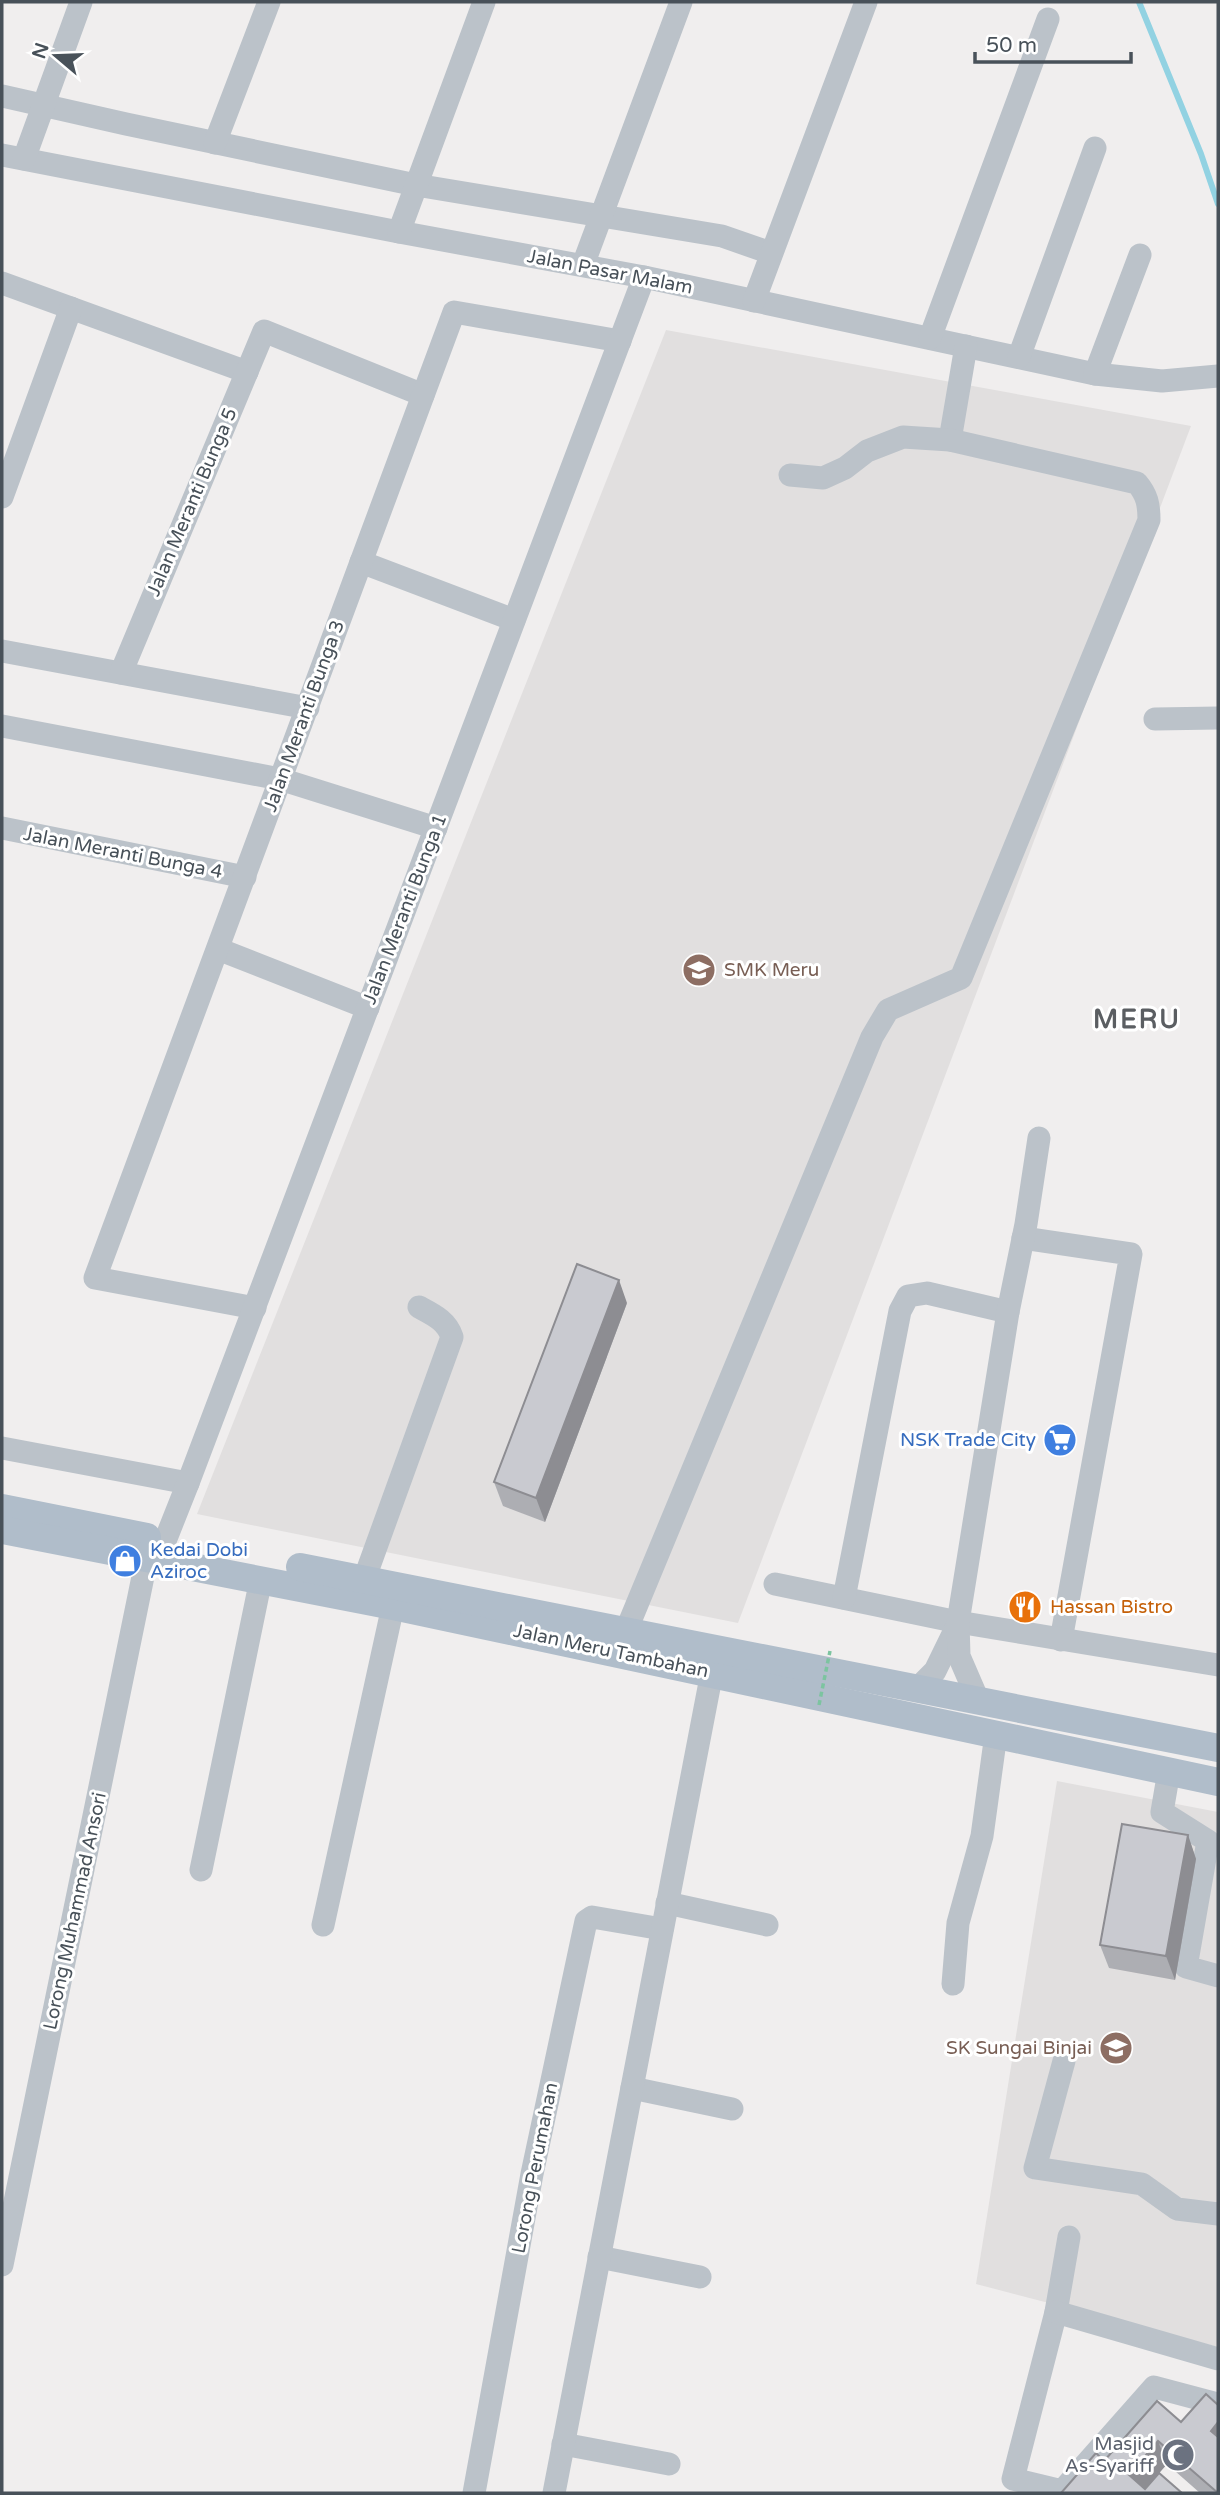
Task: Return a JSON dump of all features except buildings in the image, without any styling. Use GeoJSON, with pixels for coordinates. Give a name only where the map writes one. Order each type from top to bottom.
{"type":"FeatureCollection","features":[{"type":"Feature","properties":{"kind":"main road","name":"Jalan Meru Tambahan"},"geometry":{"type":"LineString","coordinates":[[2,1508],[261,1579],[712,1672],[1218,1782]]}},
{"type":"Feature","properties":{"kind":"main road","name":"Jalan Meru Tambahan"},"geometry":{"type":"LineString","coordinates":[[2,1530],[156,1549],[364,1580],[1218,1748]]}},
{"type":"Feature","properties":{"kind":"street"},"geometry":{"type":"LineString","coordinates":[[13,157],[44,104],[81,2]]}},
{"type":"Feature","properties":{"kind":"street"},"geometry":{"type":"LineString","coordinates":[[215,143],[269,2]]}},
{"type":"Feature","properties":{"kind":"street"},"geometry":{"type":"LineString","coordinates":[[399,232],[484,2]]}},
{"type":"Feature","properties":{"kind":"street"},"geometry":{"type":"LineString","coordinates":[[583,265],[681,2]]}},
{"type":"Feature","properties":{"kind":"street"},"geometry":{"type":"LineString","coordinates":[[754,301],[866,2]]}},
{"type":"Feature","properties":{"kind":"street"},"geometry":{"type":"LineString","coordinates":[[930,338],[1048,19]]}},
{"type":"Feature","properties":{"kind":"street"},"geometry":{"type":"LineString","coordinates":[[2,96],[415,185],[722,236],[771,253]]}},
{"type":"Feature","properties":{"kind":"street"},"geometry":{"type":"LineString","coordinates":[[1018,357],[1096,148]]}},
{"type":"Feature","properties":{"kind":"street","name":"Jalan Pasar Malam"},"geometry":{"type":"LineString","coordinates":[[13,157],[644,277],[1095,374],[1162,381],[1218,376]]}},
{"type":"Feature","properties":{"kind":"street"},"geometry":{"type":"LineString","coordinates":[[1095,374],[1140,255]]}},
{"type":"Feature","properties":{"kind":"street","name":"Jalan Meranti Bunga 1"},"geometry":{"type":"LineString","coordinates":[[156,1549],[188,1483],[644,277]]}},
{"type":"Feature","properties":{"kind":"street"},"geometry":{"type":"LineString","coordinates":[[2,283],[247,372]]}},
{"type":"Feature","properties":{"kind":"street"},"geometry":{"type":"LineString","coordinates":[[2,497],[71,309]]}},
{"type":"Feature","properties":{"kind":"street","name":"Jalan Meranti Bunga 3"},"geometry":{"type":"LineString","coordinates":[[255,1308],[94,1278],[454,312],[620,341]]}},
{"type":"Feature","properties":{"kind":"street","name":"Jalan Meranti Bunga 5"},"geometry":{"type":"LineString","coordinates":[[121,673],[264,331],[423,395]]}},
{"type":"Feature","properties":{"kind":"street"},"geometry":{"type":"LineString","coordinates":[[950,440],[966,346]]}},
{"type":"Feature","properties":{"kind":"street"},"geometry":{"type":"LineString","coordinates":[[626,1631],[872,1037],[888,1010],[961,978],[1149,520],[1146,494],[1137,483],[950,440],[903,438],[867,451],[845,468],[823,478],[790,475]]}},
{"type":"Feature","properties":{"kind":"street"},"geometry":{"type":"LineString","coordinates":[[361,562],[514,620]]}},
{"type":"Feature","properties":{"kind":"street"},"geometry":{"type":"LineString","coordinates":[[2,651],[307,708]]}},
{"type":"Feature","properties":{"kind":"street"},"geometry":{"type":"LineString","coordinates":[[1155,719],[1218,718]]}},
{"type":"Feature","properties":{"kind":"street"},"geometry":{"type":"LineString","coordinates":[[2,726],[280,779],[436,828]]}},
{"type":"Feature","properties":{"kind":"street","name":"Jalan Meranti Bunga 4"},"geometry":{"type":"LineString","coordinates":[[2,828],[245,877]]}},
{"type":"Feature","properties":{"kind":"street"},"geometry":{"type":"LineString","coordinates":[[218,949],[368,1008]]}},
{"type":"Feature","properties":{"kind":"street"},"geometry":{"type":"LineString","coordinates":[[978,1700],[959,1656],[958,1622],[1007,1312],[1023,1238],[1039,1138]]}},
{"type":"Feature","properties":{"kind":"street"},"geometry":{"type":"LineString","coordinates":[[1023,1238],[1131,1254],[1061,1640]]}},
{"type":"Feature","properties":{"kind":"street"},"geometry":{"type":"LineString","coordinates":[[844,1598],[900,1311],[908,1296],[927,1293],[1007,1312]]}},
{"type":"Feature","properties":{"kind":"street"},"geometry":{"type":"LineString","coordinates":[[364,1580],[452,1337],[444,1323],[419,1307]]}},
{"type":"Feature","properties":{"kind":"street"},"geometry":{"type":"LineString","coordinates":[[2,1448],[188,1483]]}},
{"type":"Feature","properties":{"kind":"street","name":"Lorong Muhammad Ansori"},"geometry":{"type":"LineString","coordinates":[[2,2264],[156,1549]]}},
{"type":"Feature","properties":{"kind":"street"},"geometry":{"type":"LineString","coordinates":[[201,1870],[261,1579]]}},
{"type":"Feature","properties":{"kind":"street"},"geometry":{"type":"LineString","coordinates":[[775,1584],[958,1622],[1218,1665]]}},
{"type":"Feature","properties":{"kind":"street"},"geometry":{"type":"LineString","coordinates":[[323,1925],[393,1606]]}},
{"type":"Feature","properties":{"kind":"street"},"geometry":{"type":"LineString","coordinates":[[918,1688],[935,1671],[958,1622]]}},
{"type":"Feature","properties":{"kind":"street"},"geometry":{"type":"LineString","coordinates":[[554,2493],[712,1672]]}},
{"type":"Feature","properties":{"kind":"street"},"geometry":{"type":"LineString","coordinates":[[953,1984],[958,1923],[982,1836],[996,1734]]}},
{"type":"Feature","properties":{"kind":"street"},"geometry":{"type":"LineString","coordinates":[[1169,1771],[1162,1812],[1208,1841],[1186,1967],[1218,1976]]}},
{"type":"Feature","properties":{"kind":"street"},"geometry":{"type":"LineString","coordinates":[[667,1903],[767,1925]]}},
{"type":"Feature","properties":{"kind":"street","name":"Lorong Perumahan"},"geometry":{"type":"LineString","coordinates":[[474,2493],[532,2174],[586,1921],[592,1917],[662,1929]]}},
{"type":"Feature","properties":{"kind":"street"},"geometry":{"type":"LineString","coordinates":[[1064,2061],[1035,2168],[1142,2184],[1177,2209],[1218,2214]]}},
{"type":"Feature","properties":{"kind":"street"},"geometry":{"type":"LineString","coordinates":[[632,2088],[732,2109]]}},
{"type":"Feature","properties":{"kind":"street"},"geometry":{"type":"LineString","coordinates":[[1069,2237],[1056,2312],[1013,2479],[1062,2491],[1154,2387],[1218,2404]]}},
{"type":"Feature","properties":{"kind":"street"},"geometry":{"type":"LineString","coordinates":[[599,2257],[700,2277]]}},
{"type":"Feature","properties":{"kind":"street"},"geometry":{"type":"LineString","coordinates":[[1056,2312],[1218,2359]]}},
{"type":"Feature","properties":{"kind":"street"},"geometry":{"type":"LineString","coordinates":[[563,2444],[669,2464]]}},
{"type":"Feature","properties":{"kind":"path"},"geometry":{"type":"LineString","coordinates":[[819,1705],[830,1651]]}},
{"type":"Feature","properties":{"kind":"shaded area","name":"SMK Meru"},"geometry":{"type":"Polygon","coordinates":[[[666,330],[1191,426],[738,1623],[197,1514],[666,330]]]}},
{"type":"Feature","properties":{"kind":"shaded area","name":"SK Sungai Binjai"},"geometry":{"type":"Polygon","coordinates":[[[1057,1781],[1218,1812],[1218,2347],[976,2284],[1057,1781]]]}},
{"type":"Feature","properties":{"kind":"waterway"},"geometry":{"type":"LineString","coordinates":[[1139,2],[1201,154],[1218,204]]}},
{"type":"Feature","properties":{"kind":"place","name":"SMK Meru"},"geometry":{"type":"Point","coordinates":[699,970]}},
{"type":"Feature","properties":{"kind":"place","name":"NSK Trade City"},"geometry":{"type":"Point","coordinates":[1060,1440]}},
{"type":"Feature","properties":{"kind":"place","name":"Kedai Dobi Aziroc"},"geometry":{"type":"Point","coordinates":[125,1561]}},
{"type":"Feature","properties":{"kind":"place","name":"Hassan Bistro"},"geometry":{"type":"Point","coordinates":[1025,1607]}},
{"type":"Feature","properties":{"kind":"place","name":"SK Sungai Binjai"},"geometry":{"type":"Point","coordinates":[1116,2048]}},
{"type":"Feature","properties":{"kind":"place","name":"Masjid As-Syariff"},"geometry":{"type":"Point","coordinates":[1178,2455]}},
{"type":"Feature","properties":{"kind":"district","name":"MERU"},"geometry":{"type":"Point","coordinates":[1137,1019]}}]}
